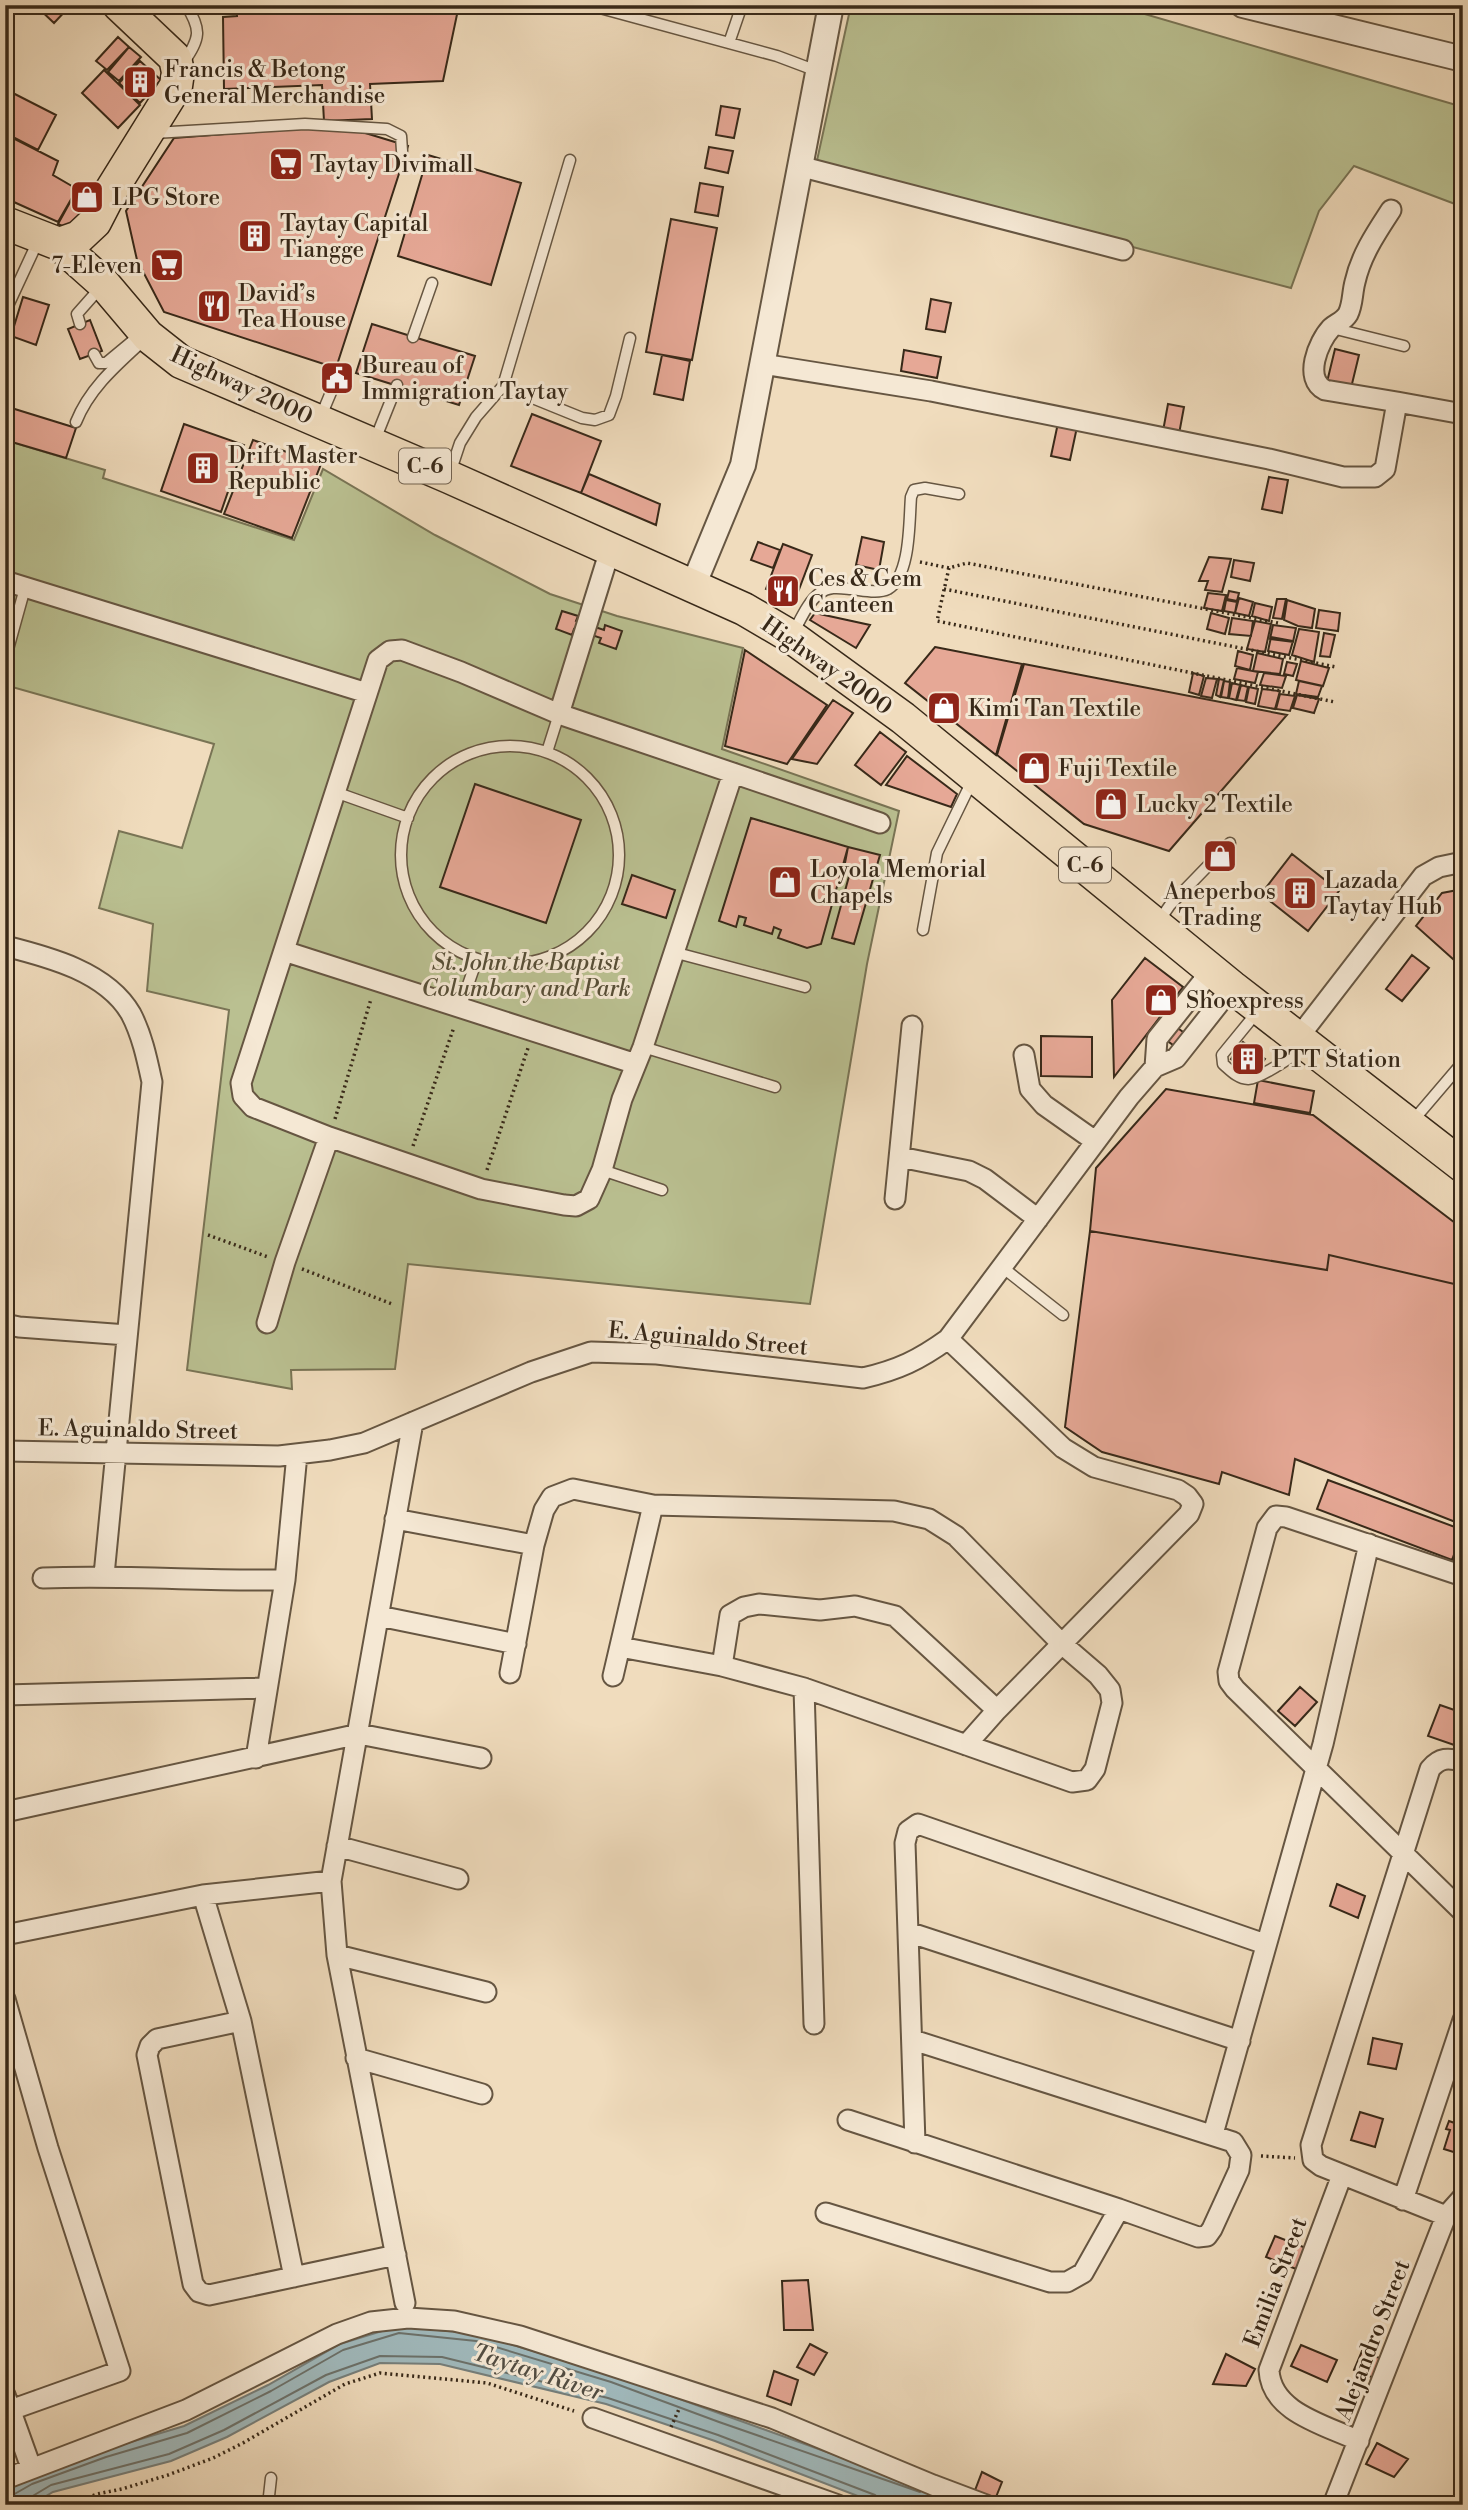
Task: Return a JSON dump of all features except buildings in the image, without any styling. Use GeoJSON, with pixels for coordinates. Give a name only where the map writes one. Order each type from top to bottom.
{"type":"FeatureCollection","features":[{"type":"Feature","properties":{"kind":"main road"},"geometry":{"type":"LineString","coordinates":[[118,5],[176,58],[178,72]]}},
{"type":"Feature","properties":{"kind":"main road","name":"C-6"},"geometry":{"type":"LineString","coordinates":[[101,213],[112,189],[176,86],[178,72]]}},
{"type":"Feature","properties":{"kind":"main road"},"geometry":{"type":"LineString","coordinates":[[49,241],[79,237],[101,213]]}},
{"type":"Feature","properties":{"kind":"main road","name":"Highway 2000"},"geometry":{"type":"LineString","coordinates":[[101,213],[101,256],[109,290]]}},
{"type":"Feature","properties":{"kind":"main road","name":"C-6"},"geometry":{"type":"LineString","coordinates":[[5,223],[49,241]]}},
{"type":"Feature","properties":{"kind":"main road","name":"Highway 2000"},"geometry":{"type":"LineString","coordinates":[[49,241],[109,290],[146,334],[181,362],[374,444],[693,586],[744,609],[790,636],[975,774],[1222,978],[1409,1124],[1458,1152]]}},
{"type":"Feature","properties":{"kind":"street"},"geometry":{"type":"LineString","coordinates":[[693,586],[744,465],[831,5]]}},
{"type":"Feature","properties":{"kind":"street"},"geometry":{"type":"LineString","coordinates":[[1243,5],[1463,59]]}},
{"type":"Feature","properties":{"kind":"street"},"geometry":{"type":"LineString","coordinates":[[799,166],[1123,250]]}},
{"type":"Feature","properties":{"kind":"street"},"geometry":{"type":"LineString","coordinates":[[1391,210],[1367,248],[1354,283],[1353,299],[1347,316],[1332,328],[1321,345],[1314,369],[1317,384],[1325,390],[1463,414]]}},
{"type":"Feature","properties":{"kind":"street"},"geometry":{"type":"LineString","coordinates":[[762,364],[931,391],[1359,479],[1375,477],[1385,468],[1398,402]]}},
{"type":"Feature","properties":{"kind":"street"},"geometry":{"type":"LineString","coordinates":[[559,714],[610,550]]}},
{"type":"Feature","properties":{"kind":"street"},"geometry":{"type":"LineString","coordinates":[[5,581],[367,692]]}},
{"type":"Feature","properties":{"kind":"street"},"geometry":{"type":"LineString","coordinates":[[733,773],[672,951],[640,1056],[622,1099],[602,1170],[589,1199],[576,1206],[564,1205],[481,1189],[329,1138],[253,1107],[243,1096],[241,1083],[367,692],[378,660],[390,651],[402,650],[559,714],[733,773],[880,823]]}},
{"type":"Feature","properties":{"kind":"street"},"geometry":{"type":"LineString","coordinates":[[1303,1042],[1423,876],[1439,867],[1463,862]]}},
{"type":"Feature","properties":{"kind":"street"},"geometry":{"type":"LineString","coordinates":[[5,946],[79,970],[107,987],[130,1013],[144,1045],[152,1082],[104,1575]]}},
{"type":"Feature","properties":{"kind":"street"},"geometry":{"type":"LineString","coordinates":[[284,951],[460,1009],[640,1056]]}},
{"type":"Feature","properties":{"kind":"street","name":"E. Aguinaldo Street"},"geometry":{"type":"LineString","coordinates":[[1154,1067],[1157,1040],[1222,978]]}},
{"type":"Feature","properties":{"kind":"street","name":"E. Aguinaldo Street"},"geometry":{"type":"LineString","coordinates":[[5,1451],[297,1454],[364,1443],[531,1372],[591,1352],[657,1354],[863,1378],[891,1371],[919,1360],[948,1339],[1095,1141],[1154,1067],[1176,1058],[1222,978]]}},
{"type":"Feature","properties":{"kind":"street"},"geometry":{"type":"LineString","coordinates":[[895,1199],[912,1026]]}},
{"type":"Feature","properties":{"kind":"street"},"geometry":{"type":"LineString","coordinates":[[1024,1055],[1030,1089],[1044,1105],[1095,1141]]}},
{"type":"Feature","properties":{"kind":"street"},"geometry":{"type":"LineString","coordinates":[[267,1323],[285,1262],[329,1138]]}},
{"type":"Feature","properties":{"kind":"street"},"geometry":{"type":"LineString","coordinates":[[900,1157],[969,1171],[985,1179],[1038,1219]]}},
{"type":"Feature","properties":{"kind":"street"},"geometry":{"type":"LineString","coordinates":[[5,1324],[127,1335]]}},
{"type":"Feature","properties":{"kind":"street"},"geometry":{"type":"LineString","coordinates":[[948,1339],[1063,1448],[1094,1467],[1178,1490],[1193,1504],[1189,1514],[966,1745]]}},
{"type":"Feature","properties":{"kind":"street"},"geometry":{"type":"LineString","coordinates":[[405,2303],[337,1955],[331,1881],[413,1422]]}},
{"type":"Feature","properties":{"kind":"street"},"geometry":{"type":"LineString","coordinates":[[256,1758],[285,1580],[297,1454]]}},
{"type":"Feature","properties":{"kind":"street"},"geometry":{"type":"LineString","coordinates":[[510,1673],[534,1545],[544,1510],[552,1497],[573,1489],[653,1505],[894,1511],[929,1519],[957,1536],[1062,1644],[1098,1675],[1110,1690],[1112,1703],[1095,1769],[1087,1780],[1072,1782],[804,1688],[722,1666],[620,1647]]}},
{"type":"Feature","properties":{"kind":"street"},"geometry":{"type":"LineString","coordinates":[[613,1676],[653,1505]]}},
{"type":"Feature","properties":{"kind":"street"},"geometry":{"type":"LineString","coordinates":[[1463,1576],[1286,1517],[1276,1516],[1267,1528],[1229,1663],[1229,1681],[1235,1689],[1463,1912]]}},
{"type":"Feature","properties":{"kind":"street"},"geometry":{"type":"LineString","coordinates":[[395,1520],[534,1545]]}},
{"type":"Feature","properties":{"kind":"street"},"geometry":{"type":"LineString","coordinates":[[1213,2134],[1317,1768],[1369,1544]]}},
{"type":"Feature","properties":{"kind":"street"},"geometry":{"type":"LineString","coordinates":[[43,1578],[104,1575],[218,1581],[285,1580]]}},
{"type":"Feature","properties":{"kind":"street"},"geometry":{"type":"LineString","coordinates":[[722,1666],[730,1615],[744,1607],[759,1604],[820,1610],[855,1606],[895,1616],[997,1710]]}},
{"type":"Feature","properties":{"kind":"street"},"geometry":{"type":"LineString","coordinates":[[379,1616],[516,1644]]}},
{"type":"Feature","properties":{"kind":"street"},"geometry":{"type":"LineString","coordinates":[[5,1695],[266,1688]]}},
{"type":"Feature","properties":{"kind":"street"},"geometry":{"type":"LineString","coordinates":[[804,1688],[814,2024]]}},
{"type":"Feature","properties":{"kind":"street"},"geometry":{"type":"LineString","coordinates":[[5,1812],[359,1734],[481,1758]]}},
{"type":"Feature","properties":{"kind":"street"},"geometry":{"type":"LineString","coordinates":[[1446,2216],[1321,2166],[1314,2160],[1311,2145],[1430,1769],[1437,1761],[1448,1758],[1463,1761]]}},
{"type":"Feature","properties":{"kind":"street"},"geometry":{"type":"LineString","coordinates":[[915,2143],[905,1843],[908,1831],[918,1824],[1265,1944]]}},
{"type":"Feature","properties":{"kind":"street"},"geometry":{"type":"LineString","coordinates":[[337,1846],[458,1878]]}},
{"type":"Feature","properties":{"kind":"street"},"geometry":{"type":"LineString","coordinates":[[5,1935],[203,1895],[331,1881]]}},
{"type":"Feature","properties":{"kind":"street"},"geometry":{"type":"LineString","coordinates":[[203,1895],[241,2021],[294,2277]]}},
{"type":"Feature","properties":{"kind":"street"},"geometry":{"type":"LineString","coordinates":[[908,1932],[1240,2041]]}},
{"type":"Feature","properties":{"kind":"street"},"geometry":{"type":"LineString","coordinates":[[337,1955],[486,1992]]}},
{"type":"Feature","properties":{"kind":"street"},"geometry":{"type":"LineString","coordinates":[[5,1999],[13,2056],[120,2371],[7,2405],[28,2459]]}},
{"type":"Feature","properties":{"kind":"street"},"geometry":{"type":"LineString","coordinates":[[1403,2200],[1463,2020]]}},
{"type":"Feature","properties":{"kind":"street"},"geometry":{"type":"LineString","coordinates":[[241,2021],[157,2039],[150,2046],[147,2055],[194,2284],[200,2292],[208,2295],[396,2255]]}},
{"type":"Feature","properties":{"kind":"street"},"geometry":{"type":"LineString","coordinates":[[848,2120],[1119,2208],[1198,2237],[1207,2236],[1239,2170],[1241,2155],[1233,2142],[913,2040]]}},
{"type":"Feature","properties":{"kind":"street"},"geometry":{"type":"LineString","coordinates":[[356,2058],[482,2094]]}},
{"type":"Feature","properties":{"kind":"street","name":"Emilia Street"},"geometry":{"type":"LineString","coordinates":[[1342,2175],[1269,2370],[1269,2381],[1273,2391],[1289,2408],[1359,2441]]}},
{"type":"Feature","properties":{"kind":"street","name":"Alejandro Street"},"geometry":{"type":"LineString","coordinates":[[1333,2505],[1446,2216],[1463,2197]]}},
{"type":"Feature","properties":{"kind":"street"},"geometry":{"type":"LineString","coordinates":[[826,2213],[1050,2282],[1067,2282],[1083,2273],[1119,2208]]}},
{"type":"Feature","properties":{"kind":"street"},"geometry":{"type":"LineString","coordinates":[[5,2479],[186,2410],[337,2334],[371,2322],[408,2318],[454,2321],[520,2336],[772,2418],[986,2505]]}},
{"type":"Feature","properties":{"kind":"street"},"geometry":{"type":"LineString","coordinates":[[593,2418],[838,2505]]}},
{"type":"Feature","properties":{"kind":"lane"},"geometry":{"type":"LineString","coordinates":[[178,72],[196,44],[198,28],[186,5]]}},
{"type":"Feature","properties":{"kind":"lane"},"geometry":{"type":"LineString","coordinates":[[589,5],[776,56],[817,72]]}},
{"type":"Feature","properties":{"kind":"lane"},"geometry":{"type":"LineString","coordinates":[[729,43],[741,5]]}},
{"type":"Feature","properties":{"kind":"lane"},"geometry":{"type":"LineString","coordinates":[[147,134],[305,124],[374,128],[387,129],[401,136],[402,151]]}},
{"type":"Feature","properties":{"kind":"lane"},"geometry":{"type":"LineString","coordinates":[[449,477],[460,443],[476,417],[503,386],[570,160]]}},
{"type":"Feature","properties":{"kind":"lane"},"geometry":{"type":"LineString","coordinates":[[6,310],[49,241]]}},
{"type":"Feature","properties":{"kind":"lane"},"geometry":{"type":"LineString","coordinates":[[413,337],[432,283]]}},
{"type":"Feature","properties":{"kind":"lane"},"geometry":{"type":"LineString","coordinates":[[80,324],[77,314],[81,307],[109,290]]}},
{"type":"Feature","properties":{"kind":"lane"},"geometry":{"type":"LineString","coordinates":[[1332,328],[1404,346]]}},
{"type":"Feature","properties":{"kind":"lane"},"geometry":{"type":"LineString","coordinates":[[94,354],[99,363],[106,363],[146,334]]}},
{"type":"Feature","properties":{"kind":"lane"},"geometry":{"type":"LineString","coordinates":[[76,422],[84,403],[146,334]]}},
{"type":"Feature","properties":{"kind":"lane"},"geometry":{"type":"LineString","coordinates":[[503,386],[595,421],[609,415],[631,338]]}},
{"type":"Feature","properties":{"kind":"lane"},"geometry":{"type":"LineString","coordinates":[[319,421],[337,378]]}},
{"type":"Feature","properties":{"kind":"lane"},"geometry":{"type":"LineString","coordinates":[[374,444],[397,386]]}},
{"type":"Feature","properties":{"kind":"lane"},"geometry":{"type":"LineString","coordinates":[[790,636],[816,596],[823,590],[834,588],[879,592],[889,588],[897,580],[905,559],[911,497],[915,490],[925,488],[959,494]]}},
{"type":"Feature","properties":{"kind":"lane"},"geometry":{"type":"LineString","coordinates":[[5,660],[25,588]]}},
{"type":"Feature","properties":{"kind":"lane"},"geometry":{"type":"LineString","coordinates":[[547,752],[559,714]]}},
{"type":"Feature","properties":{"kind":"lane"},"geometry":{"type":"LineString","coordinates":[[513,746],[547,752],[578,769],[601,796],[613,820],[618,846],[616,881],[606,906],[591,928],[563,950],[547,958],[521,963],[495,963],[477,959],[439,937],[413,903],[404,878],[401,852],[408,818],[424,788],[435,775],[464,756],[480,750],[513,746]]}},
{"type":"Feature","properties":{"kind":"lane"},"geometry":{"type":"LineString","coordinates":[[923,930],[937,853],[975,774]]}},
{"type":"Feature","properties":{"kind":"lane"},"geometry":{"type":"LineString","coordinates":[[335,792],[408,818]]}},
{"type":"Feature","properties":{"kind":"lane"},"geometry":{"type":"LineString","coordinates":[[1157,924],[1170,905],[1230,843]]}},
{"type":"Feature","properties":{"kind":"lane"},"geometry":{"type":"LineString","coordinates":[[672,951],[805,987]]}},
{"type":"Feature","properties":{"kind":"lane"},"geometry":{"type":"LineString","coordinates":[[460,1009],[477,959]]}},
{"type":"Feature","properties":{"kind":"lane"},"geometry":{"type":"LineString","coordinates":[[1261,1008],[1222,1055],[1223,1064],[1237,1076],[1249,1079],[1264,1072],[1303,1042]]}},
{"type":"Feature","properties":{"kind":"lane"},"geometry":{"type":"LineString","coordinates":[[640,1056],[775,1087]]}},
{"type":"Feature","properties":{"kind":"lane"},"geometry":{"type":"LineString","coordinates":[[1409,1124],[1463,1062]]}},
{"type":"Feature","properties":{"kind":"lane"},"geometry":{"type":"LineString","coordinates":[[602,1170],[662,1191]]}},
{"type":"Feature","properties":{"kind":"lane"},"geometry":{"type":"LineString","coordinates":[[1002,1267],[1063,1315]]}},
{"type":"Feature","properties":{"kind":"lane"},"geometry":{"type":"LineString","coordinates":[[268,2505],[271,2478]]}},
{"type":"Feature","properties":{"kind":"path"},"geometry":{"type":"LineString","coordinates":[[905,559],[949,568],[967,563],[1278,623]]}},
{"type":"Feature","properties":{"kind":"path"},"geometry":{"type":"LineString","coordinates":[[949,568],[937,621],[1335,702]]}},
{"type":"Feature","properties":{"kind":"path"},"geometry":{"type":"LineString","coordinates":[[944,589],[1336,667]]}},
{"type":"Feature","properties":{"kind":"path"},"geometry":{"type":"LineString","coordinates":[[329,1138],[376,982]]}},
{"type":"Feature","properties":{"kind":"path"},"geometry":{"type":"LineString","coordinates":[[407,1164],[460,1009]]}},
{"type":"Feature","properties":{"kind":"path"},"geometry":{"type":"LineString","coordinates":[[481,1189],[533,1030]]}},
{"type":"Feature","properties":{"kind":"path"},"geometry":{"type":"LineString","coordinates":[[1241,2155],[1314,2160]]}},
{"type":"Feature","properties":{"kind":"path"},"geometry":{"type":"LineString","coordinates":[[67,2505],[168,2475],[213,2458],[345,2384],[380,2373],[487,2383],[593,2418]]}},
{"type":"Feature","properties":{"kind":"path"},"geometry":{"type":"LineString","coordinates":[[667,2438],[683,2399]]}},
{"type":"Feature","properties":{"kind":"green space"},"geometry":{"type":"Polygon","coordinates":[[[851,5],[1114,5],[1463,107],[1463,207],[1354,166],[1319,211],[1291,288],[816,165],[851,5]]]}},
{"type":"Feature","properties":{"kind":"green space","name":"St. John the Baptist Columbary and Park"},"geometry":{"type":"Polygon","coordinates":[[[5,440],[105,470],[103,478],[294,540],[323,469],[435,535],[550,594],[617,616],[743,648],[722,749],[899,811],[867,964],[810,1304],[408,1264],[395,1369],[291,1370],[292,1389],[187,1370],[229,1010],[147,991],[153,924],[99,908],[119,831],[182,848],[214,744],[5,685],[5,440]]]}},
{"type":"Feature","properties":{"kind":"water","name":"Taytay River"},"geometry":{"type":"Polygon","coordinates":[[[398,2326],[477,2334],[613,2375],[974,2505],[881,2505],[715,2441],[606,2404],[440,2364],[380,2363],[329,2382],[227,2437],[171,2461],[53,2492],[31,2505],[5,2505],[5,2492],[29,2478],[104,2450],[184,2426],[268,2385],[340,2344],[398,2326]]]}},
{"type":"Feature","properties":{"kind":"place","name":"Francis & Betong General Merchandise"},"geometry":{"type":"Point","coordinates":[140,82]}},
{"type":"Feature","properties":{"kind":"place","name":"Taytay Divimall"},"geometry":{"type":"Point","coordinates":[286,164]}},
{"type":"Feature","properties":{"kind":"place","name":"LPG Store"},"geometry":{"type":"Point","coordinates":[87,197]}},
{"type":"Feature","properties":{"kind":"place","name":"Taytay Capital Tiangge"},"geometry":{"type":"Point","coordinates":[255,236]}},
{"type":"Feature","properties":{"kind":"place","name":"7-Eleven"},"geometry":{"type":"Point","coordinates":[167,265]}},
{"type":"Feature","properties":{"kind":"place","name":"David’s Tea House"},"geometry":{"type":"Point","coordinates":[214,306]}},
{"type":"Feature","properties":{"kind":"place","name":"Bureau of Immigration Taytay"},"geometry":{"type":"Point","coordinates":[337,378]}},
{"type":"Feature","properties":{"kind":"place","name":"Drift Master Republic"},"geometry":{"type":"Point","coordinates":[203,468]}},
{"type":"Feature","properties":{"kind":"place","name":"Ces & Gem Canteen"},"geometry":{"type":"Point","coordinates":[783,591]}},
{"type":"Feature","properties":{"kind":"place","name":"Kimi Tan Textile"},"geometry":{"type":"Point","coordinates":[944,708]}},
{"type":"Feature","properties":{"kind":"place","name":"Fuji Textile"},"geometry":{"type":"Point","coordinates":[1034,768]}},
{"type":"Feature","properties":{"kind":"place","name":"Lucky 2 Textile"},"geometry":{"type":"Point","coordinates":[1111,804]}},
{"type":"Feature","properties":{"kind":"place","name":"Aneperbos Trading"},"geometry":{"type":"Point","coordinates":[1220,856]}},
{"type":"Feature","properties":{"kind":"place","name":"Loyola Memorial Chapels"},"geometry":{"type":"Point","coordinates":[785,882]}},
{"type":"Feature","properties":{"kind":"place","name":"Lazada Taytay Hub"},"geometry":{"type":"Point","coordinates":[1300,893]}},
{"type":"Feature","properties":{"kind":"place","name":"Shoexpress"},"geometry":{"type":"Point","coordinates":[1161,1000]}},
{"type":"Feature","properties":{"kind":"place","name":"PTT Station"},"geometry":{"type":"Point","coordinates":[1248,1059]}}]}
